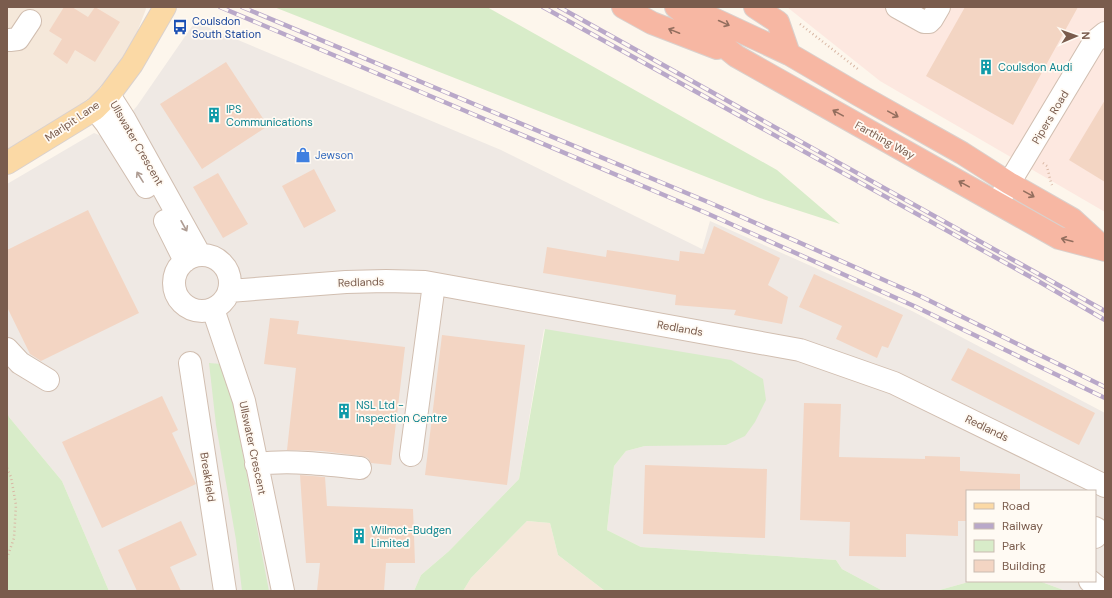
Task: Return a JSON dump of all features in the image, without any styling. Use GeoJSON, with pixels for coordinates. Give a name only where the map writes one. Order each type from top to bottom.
{"type":"FeatureCollection","features":[{"type":"Feature","properties":{"kind":"highway"},"geometry":{"type":"LineString","coordinates":[[623,7],[652,23],[736,56]]}},
{"type":"Feature","properties":{"kind":"highway","name":"Farthing Way"},"geometry":{"type":"LineString","coordinates":[[676,7],[736,56],[1059,238],[1105,250]]}},
{"type":"Feature","properties":{"kind":"highway","name":"Farthing Way"},"geometry":{"type":"LineString","coordinates":[[689,7],[789,54],[962,153],[1009,183],[1072,219],[1105,250]]}},
{"type":"Feature","properties":{"kind":"highway"},"geometry":{"type":"LineString","coordinates":[[755,7],[778,22],[789,54]]}},
{"type":"Feature","properties":{"kind":"main road","name":"Marlpit Lane"},"geometry":{"type":"LineString","coordinates":[[7,163],[102,102],[132,64],[165,7]]}},
{"type":"Feature","properties":{"kind":"street"},"geometry":{"type":"LineString","coordinates":[[897,7],[924,22],[929,22],[939,7]]}},
{"type":"Feature","properties":{"kind":"street"},"geometry":{"type":"LineString","coordinates":[[7,40],[18,39],[30,21]]}},
{"type":"Feature","properties":{"kind":"street","name":"Pipers Road"},"geometry":{"type":"LineString","coordinates":[[998,203],[1094,42],[1105,32]]}},
{"type":"Feature","properties":{"kind":"street","name":"Ullswater Crescent"},"geometry":{"type":"LineString","coordinates":[[102,102],[106,123],[142,179],[161,213],[193,258]]}},
{"type":"Feature","properties":{"kind":"street"},"geometry":{"type":"LineString","coordinates":[[209,256],[217,259],[224,265],[228,273],[230,282],[229,291],[220,304],[213,309],[204,311],[195,310],[180,301],[176,293],[174,284],[175,275],[179,267],[193,258],[209,256]]}},
{"type":"Feature","properties":{"kind":"street","name":"Redlands"},"geometry":{"type":"LineString","coordinates":[[229,291],[346,282],[425,282],[800,350],[894,383],[1105,486]]}},
{"type":"Feature","properties":{"kind":"street"},"geometry":{"type":"LineString","coordinates":[[411,455],[434,284]]}},
{"type":"Feature","properties":{"kind":"street","name":"Ullswater Crescent"},"geometry":{"type":"LineString","coordinates":[[213,309],[244,401],[283,591]]}},
{"type":"Feature","properties":{"kind":"street"},"geometry":{"type":"LineString","coordinates":[[7,350],[20,363],[48,380]]}},
{"type":"Feature","properties":{"kind":"street","name":"Breakfield"},"geometry":{"type":"LineString","coordinates":[[190,363],[225,591]]}},
{"type":"Feature","properties":{"kind":"street"},"geometry":{"type":"LineString","coordinates":[[256,464],[290,462],[360,468]]}},
{"type":"Feature","properties":{"kind":"street"},"geometry":{"type":"LineString","coordinates":[[1091,582],[1101,590],[1105,591]]}},
{"type":"Feature","properties":{"kind":"path"},"geometry":{"type":"LineString","coordinates":[[795,21],[860,71]]}},
{"type":"Feature","properties":{"kind":"path"},"geometry":{"type":"LineString","coordinates":[[7,468],[11,477],[16,505],[14,538],[7,558]]}},
{"type":"Feature","properties":{"kind":"shaded area"},"geometry":{"type":"Polygon","coordinates":[[[7,7],[145,7],[146,9],[132,45],[91,103],[7,149],[7,7]]]}},
{"type":"Feature","properties":{"kind":"shaded area"},"geometry":{"type":"Polygon","coordinates":[[[787,7],[1105,7],[1105,212],[880,81],[787,7]]]}},
{"type":"Feature","properties":{"kind":"shaded area"},"geometry":{"type":"Polygon","coordinates":[[[195,22],[501,150],[702,249],[710,221],[912,311],[1105,413],[1105,591],[1066,591],[1042,582],[1096,582],[1096,490],[966,490],[966,582],[968,582],[936,591],[883,591],[842,569],[836,560],[641,547],[607,530],[614,466],[626,451],[645,446],[544,329],[519,479],[449,551],[421,575],[414,591],[109,591],[62,481],[9,417],[7,412],[7,184],[94,133],[104,137],[125,120],[137,106],[195,22]]]}},
{"type":"Feature","properties":{"kind":"shaded area"},"geometry":{"type":"Polygon","coordinates":[[[527,521],[550,523],[558,555],[605,591],[463,591],[471,578],[527,521]]]}},
{"type":"Feature","properties":{"kind":"green space"},"geometry":{"type":"Polygon","coordinates":[[[274,7],[487,7],[777,170],[840,224],[760,198],[274,7]]]}},
{"type":"Feature","properties":{"kind":"green space"},"geometry":{"type":"Polygon","coordinates":[[[545,329],[731,360],[763,379],[766,400],[755,422],[745,436],[726,445],[645,446],[626,451],[614,466],[607,530],[641,547],[836,560],[842,569],[883,591],[605,591],[558,555],[550,523],[527,521],[471,578],[463,591],[414,591],[421,575],[449,551],[519,479],[545,329]]]}},
{"type":"Feature","properties":{"kind":"green space"},"geometry":{"type":"Polygon","coordinates":[[[209,363],[221,364],[234,408],[269,591],[242,591],[236,540],[216,425],[209,363]]]}},
{"type":"Feature","properties":{"kind":"green space"},"geometry":{"type":"Polygon","coordinates":[[[7,412],[9,417],[62,481],[109,591],[7,591],[7,412]]]}},
{"type":"Feature","properties":{"kind":"green space"},"geometry":{"type":"Polygon","coordinates":[[[968,582],[1042,582],[1066,591],[936,591],[968,582]]]}},
{"type":"Feature","properties":{"kind":"building"},"geometry":{"type":"Polygon","coordinates":[[[64,7],[72,7],[88,17],[95,7],[120,22],[95,62],[75,50],[67,64],[53,54],[62,39],[49,31],[64,7]]]}},
{"type":"Feature","properties":{"kind":"building","name":"Coulsdon Audi"},"geometry":{"type":"Polygon","coordinates":[[[965,7],[1078,7],[1013,125],[926,76],[965,7]]]}},
{"type":"Feature","properties":{"kind":"building","name":"IPS Communications"},"geometry":{"type":"Polygon","coordinates":[[[226,62],[268,126],[202,169],[160,104],[226,62]]]}},
{"type":"Feature","properties":{"kind":"building"},"geometry":{"type":"Polygon","coordinates":[[[1105,100],[1105,182],[1069,160],[1105,100]]]}},
{"type":"Feature","properties":{"kind":"building"},"geometry":{"type":"Polygon","coordinates":[[[314,169],[336,211],[304,228],[282,186],[314,169]]]}},
{"type":"Feature","properties":{"kind":"building"},"geometry":{"type":"Polygon","coordinates":[[[218,173],[248,224],[223,238],[193,187],[218,173]]]}},
{"type":"Feature","properties":{"kind":"building"},"geometry":{"type":"Polygon","coordinates":[[[88,210],[139,313],[41,361],[30,354],[7,307],[7,250],[88,210]]]}},
{"type":"Feature","properties":{"kind":"building"},"geometry":{"type":"Polygon","coordinates":[[[714,226],[780,258],[768,285],[788,297],[782,324],[734,315],[736,310],[675,305],[676,295],[543,273],[547,247],[606,257],[607,250],[679,261],[680,251],[704,254],[714,226]]]}},
{"type":"Feature","properties":{"kind":"building"},"geometry":{"type":"Polygon","coordinates":[[[814,274],[903,315],[888,348],[882,346],[877,358],[836,339],[842,326],[799,307],[814,274]]]}},
{"type":"Feature","properties":{"kind":"building","name":"NSL Ltd - Inspection Centre"},"geometry":{"type":"Polygon","coordinates":[[[270,318],[299,321],[297,334],[405,347],[391,465],[371,463],[368,458],[361,456],[322,451],[287,450],[296,368],[264,364],[270,318]]]}},
{"type":"Feature","properties":{"kind":"building"},"geometry":{"type":"Polygon","coordinates":[[[442,335],[525,345],[507,485],[425,475],[442,335]]]}},
{"type":"Feature","properties":{"kind":"building"},"geometry":{"type":"Polygon","coordinates":[[[968,348],[1095,413],[1079,445],[951,380],[968,348]]]}},
{"type":"Feature","properties":{"kind":"building"},"geometry":{"type":"Polygon","coordinates":[[[162,396],[178,430],[172,433],[196,484],[102,528],[62,442],[162,396]]]}},
{"type":"Feature","properties":{"kind":"building"},"geometry":{"type":"Polygon","coordinates":[[[804,403],[841,404],[839,457],[925,459],[925,456],[960,457],[960,471],[1020,474],[1020,490],[966,490],[966,521],[958,521],[958,536],[906,534],[906,557],[849,556],[850,522],[800,520],[804,403]]]}},
{"type":"Feature","properties":{"kind":"building"},"geometry":{"type":"Polygon","coordinates":[[[645,465],[767,469],[765,538],[643,534],[645,465]]]}},
{"type":"Feature","properties":{"kind":"building","name":"Wilmot-Budgen Limited"},"geometry":{"type":"Polygon","coordinates":[[[300,475],[325,477],[327,506],[413,509],[415,563],[386,563],[384,591],[317,591],[320,563],[306,563],[300,475]]]}},
{"type":"Feature","properties":{"kind":"building"},"geometry":{"type":"Polygon","coordinates":[[[181,521],[197,555],[170,567],[181,591],[137,591],[118,550],[181,521]]]}},
{"type":"Feature","properties":{"kind":"railway"},"geometry":{"type":"LineString","coordinates":[[220,7],[704,212],[914,306],[1105,398]]}},
{"type":"Feature","properties":{"kind":"railway"},"geometry":{"type":"LineString","coordinates":[[242,7],[708,202],[920,296],[1105,387]]}},
{"type":"Feature","properties":{"kind":"railway"},"geometry":{"type":"LineString","coordinates":[[543,7],[1038,281],[1105,320]]}},
{"type":"Feature","properties":{"kind":"railway"},"geometry":{"type":"LineString","coordinates":[[559,7],[1105,311]]}},
{"type":"Feature","properties":{"kind":"place","name":"Coulsdon South Station"},"geometry":{"type":"Point","coordinates":[180,27]}},
{"type":"Feature","properties":{"kind":"place","name":"Coulsdon Audi"},"geometry":{"type":"Point","coordinates":[986,67]}},
{"type":"Feature","properties":{"kind":"place","name":"IPS Communications"},"geometry":{"type":"Point","coordinates":[214,115]}},
{"type":"Feature","properties":{"kind":"place","name":"Jewson"},"geometry":{"type":"Point","coordinates":[303,155]}},
{"type":"Feature","properties":{"kind":"place","name":"NSL Ltd - Inspection Centre"},"geometry":{"type":"Point","coordinates":[344,411]}},
{"type":"Feature","properties":{"kind":"place","name":"Wilmot-Budgen Limited"},"geometry":{"type":"Point","coordinates":[359,536]}}]}
